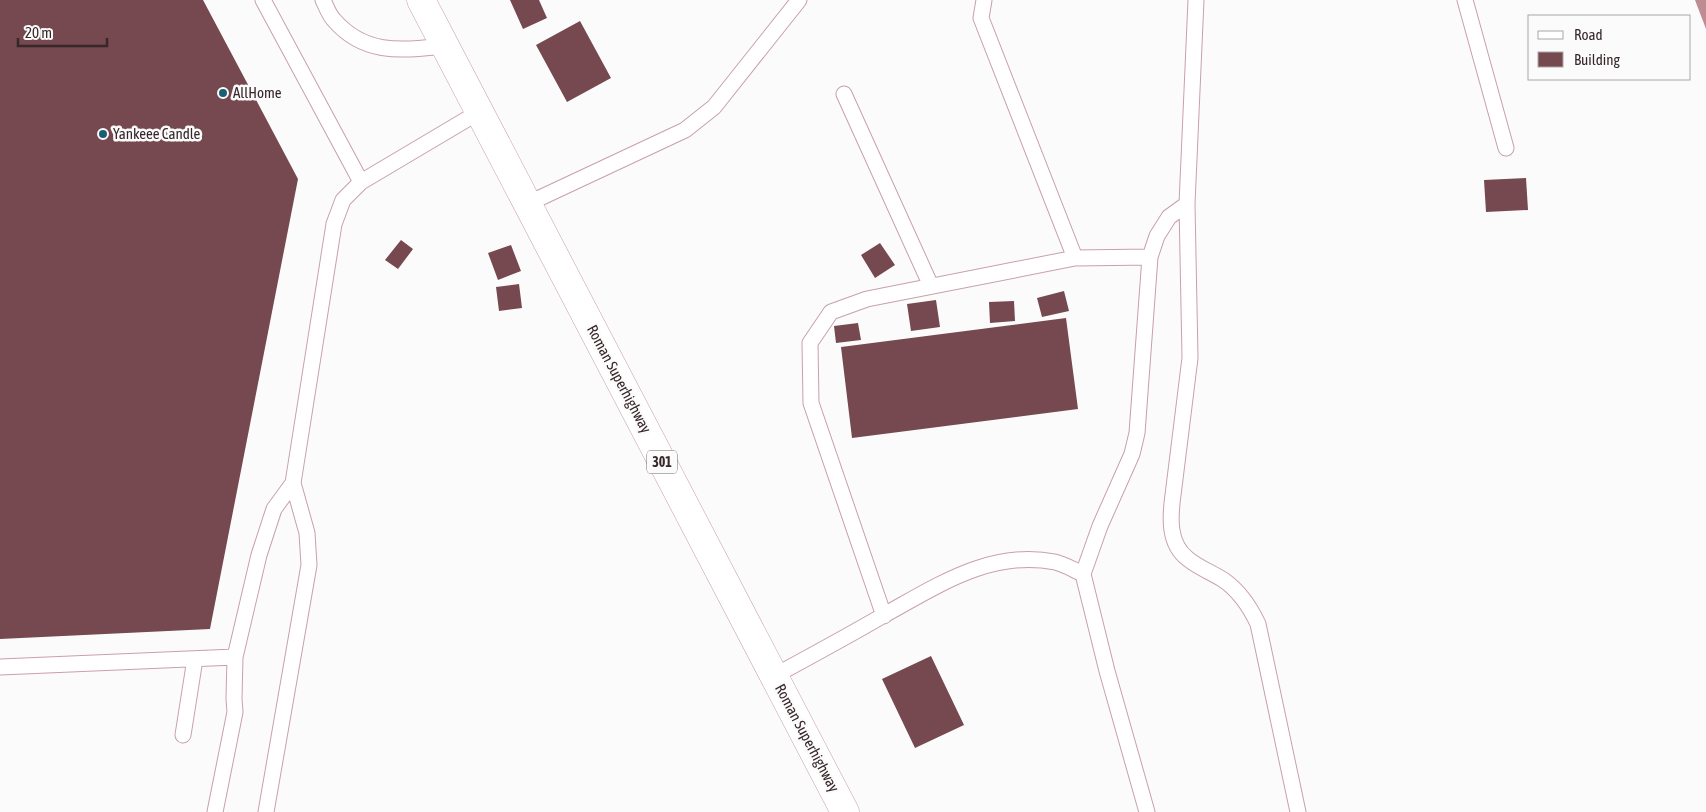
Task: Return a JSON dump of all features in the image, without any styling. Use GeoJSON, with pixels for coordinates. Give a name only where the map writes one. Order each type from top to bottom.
{"type":"FeatureCollection","features":[{"type":"Feature","properties":{"kind":"main road","name":"Roman Superhighway"},"geometry":{"type":"LineString","coordinates":[[421,0],[845,812]]}},
{"type":"Feature","properties":{"kind":"lane"},"geometry":{"type":"LineString","coordinates":[[263,0],[360,182]]}},
{"type":"Feature","properties":{"kind":"lane"},"geometry":{"type":"LineString","coordinates":[[323,0],[333,20],[352,35],[370,45],[398,50],[445,46]]}},
{"type":"Feature","properties":{"kind":"lane"},"geometry":{"type":"LineString","coordinates":[[527,204],[685,130],[714,107],[799,0]]}},
{"type":"Feature","properties":{"kind":"lane"},"geometry":{"type":"LineString","coordinates":[[984,0],[980,18],[1075,258]]}},
{"type":"Feature","properties":{"kind":"lane"},"geometry":{"type":"LineString","coordinates":[[1196,0],[1186,204],[1190,358],[1171,514],[1172,531],[1176,545],[1186,558],[1226,582],[1247,602],[1258,624],[1298,812]]}},
{"type":"Feature","properties":{"kind":"lane"},"geometry":{"type":"LineString","coordinates":[[1465,0],[1506,148]]}},
{"type":"Feature","properties":{"kind":"lane"},"geometry":{"type":"LineString","coordinates":[[844,94],[931,286]]}},
{"type":"Feature","properties":{"kind":"lane"},"geometry":{"type":"LineString","coordinates":[[266,812],[309,565],[307,533],[294,483],[334,224],[343,200],[360,182],[479,112]]}},
{"type":"Feature","properties":{"kind":"lane"},"geometry":{"type":"LineString","coordinates":[[1147,812],[1106,671],[1083,574],[1100,526],[1132,454],[1137,432],[1150,257],[1157,236],[1169,217],[1186,204]]}},
{"type":"Feature","properties":{"kind":"lane"},"geometry":{"type":"LineString","coordinates":[[884,616],[811,403],[810,343],[830,312],[868,299],[1075,258],[1150,257]]}},
{"type":"Feature","properties":{"kind":"lane"},"geometry":{"type":"LineString","coordinates":[[215,812],[235,712],[234,658],[259,555],[274,509],[294,483]]}},
{"type":"Feature","properties":{"kind":"lane"},"geometry":{"type":"LineString","coordinates":[[774,676],[939,584],[975,568],[1003,561],[1031,558],[1057,562],[1083,574]]}},
{"type":"Feature","properties":{"kind":"lane"},"geometry":{"type":"LineString","coordinates":[[0,667],[234,658]]}},
{"type":"Feature","properties":{"kind":"lane"},"geometry":{"type":"LineString","coordinates":[[183,735],[195,659]]}},
{"type":"Feature","properties":{"kind":"shaded area"},"geometry":{"type":"Polygon","coordinates":[[[1695,0],[1706,0],[1706,29],[1695,0]]]}},
{"type":"Feature","properties":{"kind":"building"},"geometry":{"type":"Polygon","coordinates":[[[0,0],[203,0],[298,179],[210,629],[0,639],[0,0]]]}},
{"type":"Feature","properties":{"kind":"building"},"geometry":{"type":"Polygon","coordinates":[[[510,0],[539,0],[547,18],[523,29],[510,0]]]}},
{"type":"Feature","properties":{"kind":"building"},"geometry":{"type":"Polygon","coordinates":[[[580,21],[611,78],[567,102],[536,45],[580,21]]]}},
{"type":"Feature","properties":{"kind":"building"},"geometry":{"type":"Polygon","coordinates":[[[1526,178],[1528,210],[1486,212],[1484,180],[1526,178]]]}},
{"type":"Feature","properties":{"kind":"building"},"geometry":{"type":"Polygon","coordinates":[[[401,240],[413,249],[398,269],[385,260],[401,240]]]}},
{"type":"Feature","properties":{"kind":"building"},"geometry":{"type":"Polygon","coordinates":[[[880,243],[895,265],[875,278],[861,255],[880,243]]]}},
{"type":"Feature","properties":{"kind":"building"},"geometry":{"type":"Polygon","coordinates":[[[511,245],[521,271],[498,280],[488,253],[511,245]]]}},
{"type":"Feature","properties":{"kind":"building"},"geometry":{"type":"Polygon","coordinates":[[[519,284],[522,308],[499,311],[496,287],[519,284]]]}},
{"type":"Feature","properties":{"kind":"building"},"geometry":{"type":"Polygon","coordinates":[[[1064,291],[1069,311],[1042,317],[1037,298],[1064,291]]]}},
{"type":"Feature","properties":{"kind":"building"},"geometry":{"type":"Polygon","coordinates":[[[936,300],[940,327],[911,331],[907,304],[936,300]]]}},
{"type":"Feature","properties":{"kind":"building"},"geometry":{"type":"Polygon","coordinates":[[[1014,301],[1015,321],[990,323],[989,302],[1014,301]]]}},
{"type":"Feature","properties":{"kind":"building"},"geometry":{"type":"Polygon","coordinates":[[[1066,318],[1078,409],[852,438],[841,347],[1066,318]]]}},
{"type":"Feature","properties":{"kind":"building"},"geometry":{"type":"Polygon","coordinates":[[[858,323],[861,340],[836,343],[834,326],[858,323]]]}},
{"type":"Feature","properties":{"kind":"building"},"geometry":{"type":"Polygon","coordinates":[[[931,656],[964,725],[915,748],[882,679],[931,656]]]}},
{"type":"Feature","properties":{"kind":"place","name":"AllHome"},"geometry":{"type":"Point","coordinates":[223,93]}},
{"type":"Feature","properties":{"kind":"place","name":"Yankeee Candle"},"geometry":{"type":"Point","coordinates":[103,134]}}]}
